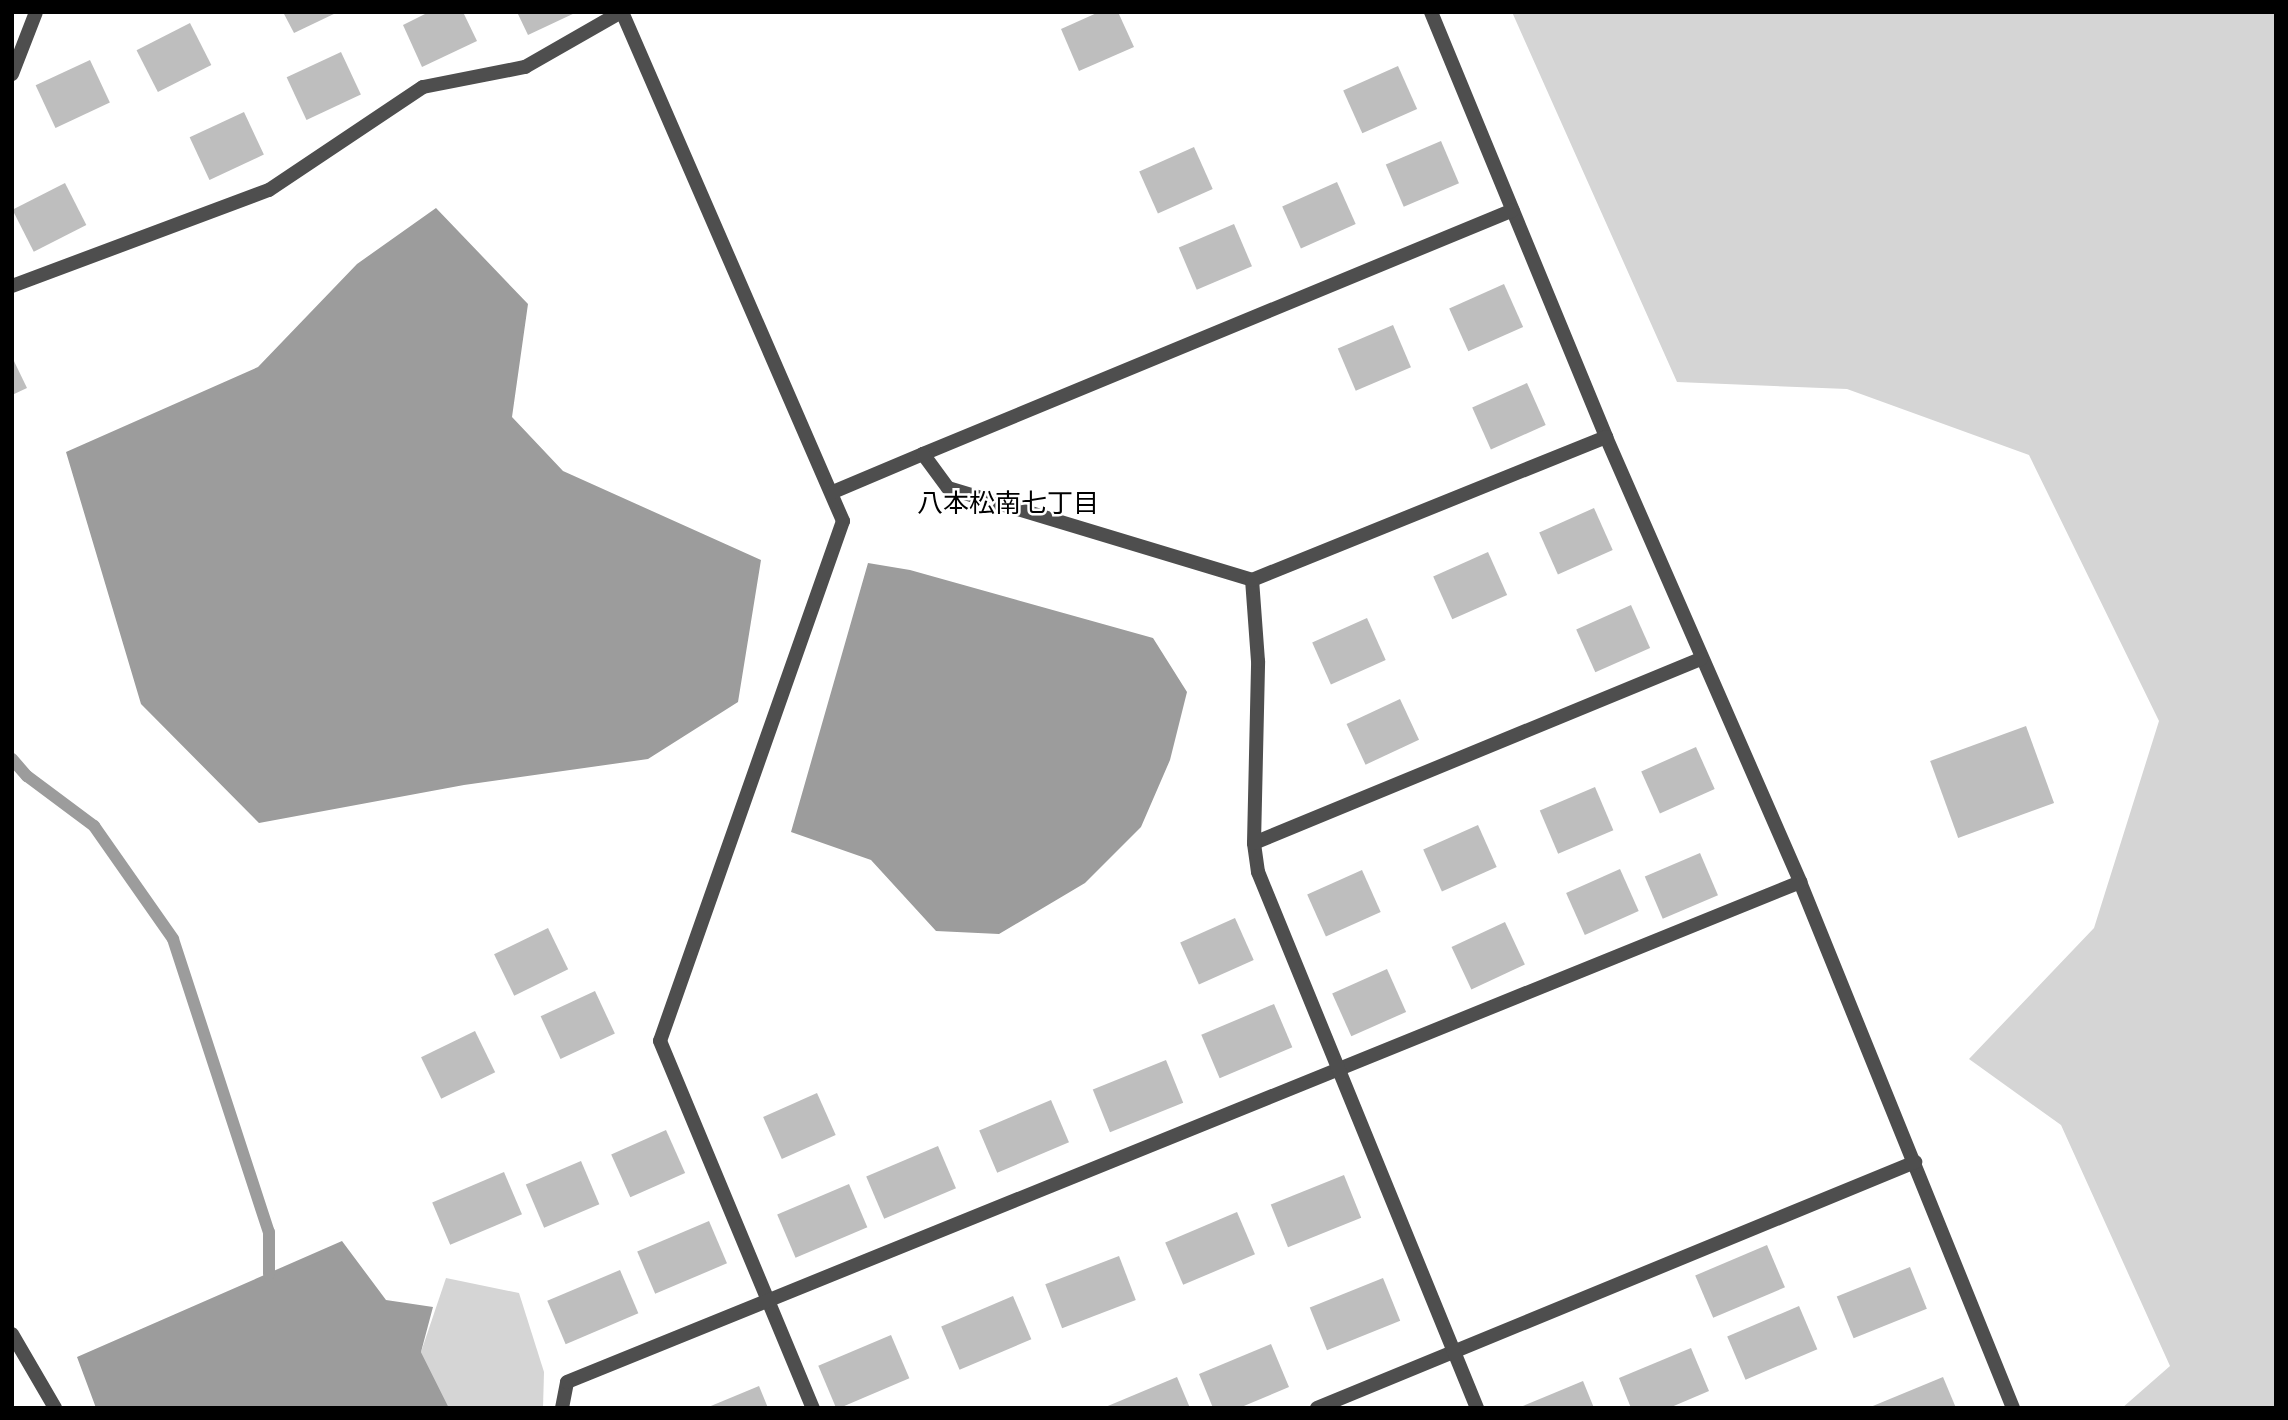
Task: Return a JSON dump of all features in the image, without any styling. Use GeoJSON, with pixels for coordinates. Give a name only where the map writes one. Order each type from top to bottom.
{"type":"FeatureCollection","features":[{"type":"Feature","properties":{"kind":"street"},"geometry":{"type":"LineString","coordinates":[[12,74],[36,12]]}},
{"type":"Feature","properties":{"kind":"street"},"geometry":{"type":"LineString","coordinates":[[12,286],[269,190],[423,87],[525,67],[621,12],[833,492],[843,522],[660,1041],[813,1408]]}},
{"type":"Feature","properties":{"kind":"street"},"geometry":{"type":"LineString","coordinates":[[1431,12],[1606,437],[1800,882],[2013,1408]]}},
{"type":"Feature","properties":{"kind":"street"},"geometry":{"type":"LineString","coordinates":[[833,492],[1513,211]]}},
{"type":"Feature","properties":{"kind":"street"},"geometry":{"type":"LineString","coordinates":[[923,454],[948,488],[1252,580],[1606,437]]}},
{"type":"Feature","properties":{"kind":"street"},"geometry":{"type":"LineString","coordinates":[[1252,580],[1258,661],[1254,843],[1258,872],[1477,1408]]}},
{"type":"Feature","properties":{"kind":"street"},"geometry":{"type":"LineString","coordinates":[[1254,843],[1701,659]]}},
{"type":"Feature","properties":{"kind":"street"},"geometry":{"type":"LineString","coordinates":[[562,1408],[567,1382],[1800,882]]}},
{"type":"Feature","properties":{"kind":"street"},"geometry":{"type":"LineString","coordinates":[[1317,1408],[1915,1162]]}},
{"type":"Feature","properties":{"kind":"street"},"geometry":{"type":"LineString","coordinates":[[12,1334],[55,1408]]}},
{"type":"Feature","properties":{"kind":"shaded area"},"geometry":{"type":"Polygon","coordinates":[[[1512,12],[2276,12],[2276,1408],[2122,1408],[2170,1366],[2061,1125],[1969,1059],[2094,928],[2159,721],[2029,455],[1847,389],[1677,382],[1512,12]]]}},
{"type":"Feature","properties":{"kind":"shaded area"},"geometry":{"type":"Polygon","coordinates":[[[436,208],[528,304],[512,417],[563,471],[761,560],[738,702],[648,759],[464,785],[259,823],[141,704],[66,452],[258,367],[357,264],[436,208]]]}},
{"type":"Feature","properties":{"kind":"shaded area"},"geometry":{"type":"Polygon","coordinates":[[[868,563],[910,570],[1153,638],[1187,692],[1170,760],[1141,827],[1085,883],[999,934],[936,931],[871,860],[791,832],[868,563]]]}},
{"type":"Feature","properties":{"kind":"shaded area"},"geometry":{"type":"Polygon","coordinates":[[[342,1241],[386,1300],[433,1307],[421,1352],[449,1408],[96,1408],[77,1357],[342,1241]]]}},
{"type":"Feature","properties":{"kind":"shaded area"},"geometry":{"type":"Polygon","coordinates":[[[446,1278],[519,1293],[544,1372],[543,1408],[449,1408],[421,1352],[446,1278]]]}},
{"type":"Feature","properties":{"kind":"building"},"geometry":{"type":"Polygon","coordinates":[[[283,12],[338,12],[294,33],[283,12]]]}},
{"type":"Feature","properties":{"kind":"building"},"geometry":{"type":"Polygon","coordinates":[[[429,12],[463,12],[477,41],[422,67],[403,25],[429,12]]]}},
{"type":"Feature","properties":{"kind":"building"},"geometry":{"type":"Polygon","coordinates":[[[517,12],[577,12],[528,35],[517,12]]]}},
{"type":"Feature","properties":{"kind":"building"},"geometry":{"type":"Polygon","coordinates":[[[1099,12],[1118,12],[1134,47],[1079,71],[1061,29],[1099,12]]]}},
{"type":"Feature","properties":{"kind":"building"},"geometry":{"type":"Polygon","coordinates":[[[190,23],[211,65],[158,92],[137,50],[190,23]]]}},
{"type":"Feature","properties":{"kind":"building"},"geometry":{"type":"Polygon","coordinates":[[[341,52],[361,95],[306,120],[287,77],[341,52]]]}},
{"type":"Feature","properties":{"kind":"building"},"geometry":{"type":"Polygon","coordinates":[[[90,60],[110,103],[55,128],[36,85],[90,60]]]}},
{"type":"Feature","properties":{"kind":"building"},"geometry":{"type":"Polygon","coordinates":[[[1398,66],[1417,109],[1362,133],[1343,90],[1398,66]]]}},
{"type":"Feature","properties":{"kind":"building"},"geometry":{"type":"Polygon","coordinates":[[[244,112],[264,155],[209,180],[190,137],[244,112]]]}},
{"type":"Feature","properties":{"kind":"building"},"geometry":{"type":"Polygon","coordinates":[[[1441,141],[1459,183],[1404,207],[1386,164],[1441,141]]]}},
{"type":"Feature","properties":{"kind":"building"},"geometry":{"type":"Polygon","coordinates":[[[1194,147],[1213,189],[1158,213],[1139,171],[1194,147]]]}},
{"type":"Feature","properties":{"kind":"building"},"geometry":{"type":"Polygon","coordinates":[[[1337,182],[1356,224],[1301,248],[1282,206],[1337,182]]]}},
{"type":"Feature","properties":{"kind":"building"},"geometry":{"type":"Polygon","coordinates":[[[65,183],[86,225],[34,252],[12,210],[65,183]]]}},
{"type":"Feature","properties":{"kind":"building"},"geometry":{"type":"Polygon","coordinates":[[[1234,224],[1252,266],[1197,290],[1179,247],[1234,224]]]}},
{"type":"Feature","properties":{"kind":"building"},"geometry":{"type":"Polygon","coordinates":[[[1504,284],[1523,327],[1468,351],[1449,308],[1504,284]]]}},
{"type":"Feature","properties":{"kind":"building"},"geometry":{"type":"Polygon","coordinates":[[[1393,325],[1411,367],[1356,391],[1338,348],[1393,325]]]}},
{"type":"Feature","properties":{"kind":"building"},"geometry":{"type":"Polygon","coordinates":[[[12,357],[27,388],[12,395],[12,357]]]}},
{"type":"Feature","properties":{"kind":"building"},"geometry":{"type":"Polygon","coordinates":[[[1527,383],[1546,425],[1491,449],[1472,407],[1527,383]]]}},
{"type":"Feature","properties":{"kind":"building"},"geometry":{"type":"Polygon","coordinates":[[[1594,508],[1613,550],[1558,574],[1539,532],[1594,508]]]}},
{"type":"Feature","properties":{"kind":"building"},"geometry":{"type":"Polygon","coordinates":[[[1488,552],[1507,595],[1452,619],[1433,576],[1488,552]]]}},
{"type":"Feature","properties":{"kind":"building"},"geometry":{"type":"Polygon","coordinates":[[[1631,605],[1650,648],[1595,672],[1576,629],[1631,605]]]}},
{"type":"Feature","properties":{"kind":"building"},"geometry":{"type":"Polygon","coordinates":[[[1367,618],[1386,660],[1331,684],[1312,642],[1367,618]]]}},
{"type":"Feature","properties":{"kind":"building"},"geometry":{"type":"Polygon","coordinates":[[[1400,699],[1419,740],[1366,765],[1347,724],[1400,699]]]}},
{"type":"Feature","properties":{"kind":"building"},"geometry":{"type":"Polygon","coordinates":[[[2026,726],[2054,803],[1958,838],[1930,761],[2026,726]]]}},
{"type":"Feature","properties":{"kind":"building"},"geometry":{"type":"Polygon","coordinates":[[[1696,747],[1715,789],[1660,813],[1641,771],[1696,747]]]}},
{"type":"Feature","properties":{"kind":"building"},"geometry":{"type":"Polygon","coordinates":[[[1595,787],[1613,830],[1558,854],[1540,810],[1595,787]]]}},
{"type":"Feature","properties":{"kind":"building"},"geometry":{"type":"Polygon","coordinates":[[[1478,825],[1497,867],[1442,891],[1423,849],[1478,825]]]}},
{"type":"Feature","properties":{"kind":"building"},"geometry":{"type":"Polygon","coordinates":[[[1700,853],[1718,895],[1663,919],[1645,876],[1700,853]]]}},
{"type":"Feature","properties":{"kind":"building"},"geometry":{"type":"Polygon","coordinates":[[[1620,869],[1639,911],[1585,935],[1566,893],[1620,869]]]}},
{"type":"Feature","properties":{"kind":"building"},"geometry":{"type":"Polygon","coordinates":[[[1362,870],[1381,912],[1326,936],[1307,894],[1362,870]]]}},
{"type":"Feature","properties":{"kind":"building"},"geometry":{"type":"Polygon","coordinates":[[[1235,918],[1254,960],[1199,984],[1180,942],[1235,918]]]}},
{"type":"Feature","properties":{"kind":"building"},"geometry":{"type":"Polygon","coordinates":[[[1505,922],[1525,965],[1471,990],[1452,947],[1505,922]]]}},
{"type":"Feature","properties":{"kind":"building"},"geometry":{"type":"Polygon","coordinates":[[[548,928],[568,969],[514,996],[494,954],[548,928]]]}},
{"type":"Feature","properties":{"kind":"building"},"geometry":{"type":"Polygon","coordinates":[[[1387,969],[1406,1012],[1351,1036],[1332,993],[1387,969]]]}},
{"type":"Feature","properties":{"kind":"building"},"geometry":{"type":"Polygon","coordinates":[[[595,991],[615,1034],[560,1059],[541,1016],[595,991]]]}},
{"type":"Feature","properties":{"kind":"building"},"geometry":{"type":"Polygon","coordinates":[[[1274,1004],[1292,1047],[1220,1078],[1201,1035],[1274,1004]]]}},
{"type":"Feature","properties":{"kind":"building"},"geometry":{"type":"Polygon","coordinates":[[[475,1031],[495,1072],[441,1099],[421,1057],[475,1031]]]}},
{"type":"Feature","properties":{"kind":"building"},"geometry":{"type":"Polygon","coordinates":[[[1166,1060],[1183,1103],[1110,1132],[1093,1090],[1166,1060]]]}},
{"type":"Feature","properties":{"kind":"building"},"geometry":{"type":"Polygon","coordinates":[[[817,1093],[836,1135],[782,1159],[763,1117],[817,1093]]]}},
{"type":"Feature","properties":{"kind":"building"},"geometry":{"type":"Polygon","coordinates":[[[1051,1100],[1069,1142],[997,1173],[979,1130],[1051,1100]]]}},
{"type":"Feature","properties":{"kind":"building"},"geometry":{"type":"Polygon","coordinates":[[[666,1130],[685,1173],[630,1197],[611,1154],[666,1130]]]}},
{"type":"Feature","properties":{"kind":"building"},"geometry":{"type":"Polygon","coordinates":[[[938,1146],[956,1188],[884,1219],[866,1176],[938,1146]]]}},
{"type":"Feature","properties":{"kind":"building"},"geometry":{"type":"Polygon","coordinates":[[[581,1161],[599,1204],[544,1228],[526,1184],[581,1161]]]}},
{"type":"Feature","properties":{"kind":"building"},"geometry":{"type":"Polygon","coordinates":[[[504,1172],[522,1214],[450,1245],[432,1202],[504,1172]]]}},
{"type":"Feature","properties":{"kind":"building"},"geometry":{"type":"Polygon","coordinates":[[[1344,1175],[1361,1218],[1288,1247],[1271,1205],[1344,1175]]]}},
{"type":"Feature","properties":{"kind":"building"},"geometry":{"type":"Polygon","coordinates":[[[849,1184],[867,1227],[796,1258],[777,1214],[849,1184]]]}},
{"type":"Feature","properties":{"kind":"building"},"geometry":{"type":"Polygon","coordinates":[[[1237,1212],[1255,1254],[1183,1285],[1165,1242],[1237,1212]]]}},
{"type":"Feature","properties":{"kind":"building"},"geometry":{"type":"Polygon","coordinates":[[[709,1221],[727,1263],[655,1294],[637,1251],[709,1221]]]}},
{"type":"Feature","properties":{"kind":"building"},"geometry":{"type":"Polygon","coordinates":[[[1767,1245],[1785,1287],[1713,1318],[1695,1275],[1767,1245]]]}},
{"type":"Feature","properties":{"kind":"building"},"geometry":{"type":"Polygon","coordinates":[[[1119,1256],[1136,1300],[1062,1328],[1045,1284],[1119,1256]]]}},
{"type":"Feature","properties":{"kind":"building"},"geometry":{"type":"Polygon","coordinates":[[[1910,1267],[1927,1309],[1854,1338],[1837,1297],[1910,1267]]]}},
{"type":"Feature","properties":{"kind":"building"},"geometry":{"type":"Polygon","coordinates":[[[620,1270],[638,1313],[566,1344],[547,1301],[620,1270]]]}},
{"type":"Feature","properties":{"kind":"building"},"geometry":{"type":"Polygon","coordinates":[[[1383,1278],[1400,1321],[1327,1350],[1310,1308],[1383,1278]]]}},
{"type":"Feature","properties":{"kind":"building"},"geometry":{"type":"Polygon","coordinates":[[[1013,1296],[1031,1339],[960,1370],[941,1326],[1013,1296]]]}},
{"type":"Feature","properties":{"kind":"building"},"geometry":{"type":"Polygon","coordinates":[[[1799,1306],[1817,1349],[1746,1380],[1727,1336],[1799,1306]]]}},
{"type":"Feature","properties":{"kind":"building"},"geometry":{"type":"Polygon","coordinates":[[[891,1335],[909,1378],[836,1408],[818,1366],[891,1335]]]}},
{"type":"Feature","properties":{"kind":"building"},"geometry":{"type":"Polygon","coordinates":[[[1271,1344],[1289,1387],[1239,1408],[1213,1408],[1199,1374],[1271,1344]]]}},
{"type":"Feature","properties":{"kind":"building"},"geometry":{"type":"Polygon","coordinates":[[[1691,1348],[1709,1391],[1669,1408],[1631,1408],[1619,1378],[1691,1348]]]}},
{"type":"Feature","properties":{"kind":"building"},"geometry":{"type":"Polygon","coordinates":[[[1177,1377],[1190,1408],[1103,1408],[1177,1377]]]}},
{"type":"Feature","properties":{"kind":"building"},"geometry":{"type":"Polygon","coordinates":[[[1943,1377],[1956,1408],[1868,1408],[1943,1377]]]}},
{"type":"Feature","properties":{"kind":"building"},"geometry":{"type":"Polygon","coordinates":[[[1583,1381],[1594,1408],[1518,1408],[1583,1381]]]}},
{"type":"Feature","properties":{"kind":"building"},"geometry":{"type":"Polygon","coordinates":[[[759,1386],[768,1408],[706,1408],[759,1386]]]}},
{"type":"Feature","properties":{"kind":"waterway"},"geometry":{"type":"LineString","coordinates":[[12,759],[27,776],[94,826],[173,939],[269,1232],[269,1274]]}},
{"type":"Feature","properties":{"kind":"district","name":"八本松南七丁目"},"geometry":{"type":"Point","coordinates":[1008,505]}}]}
